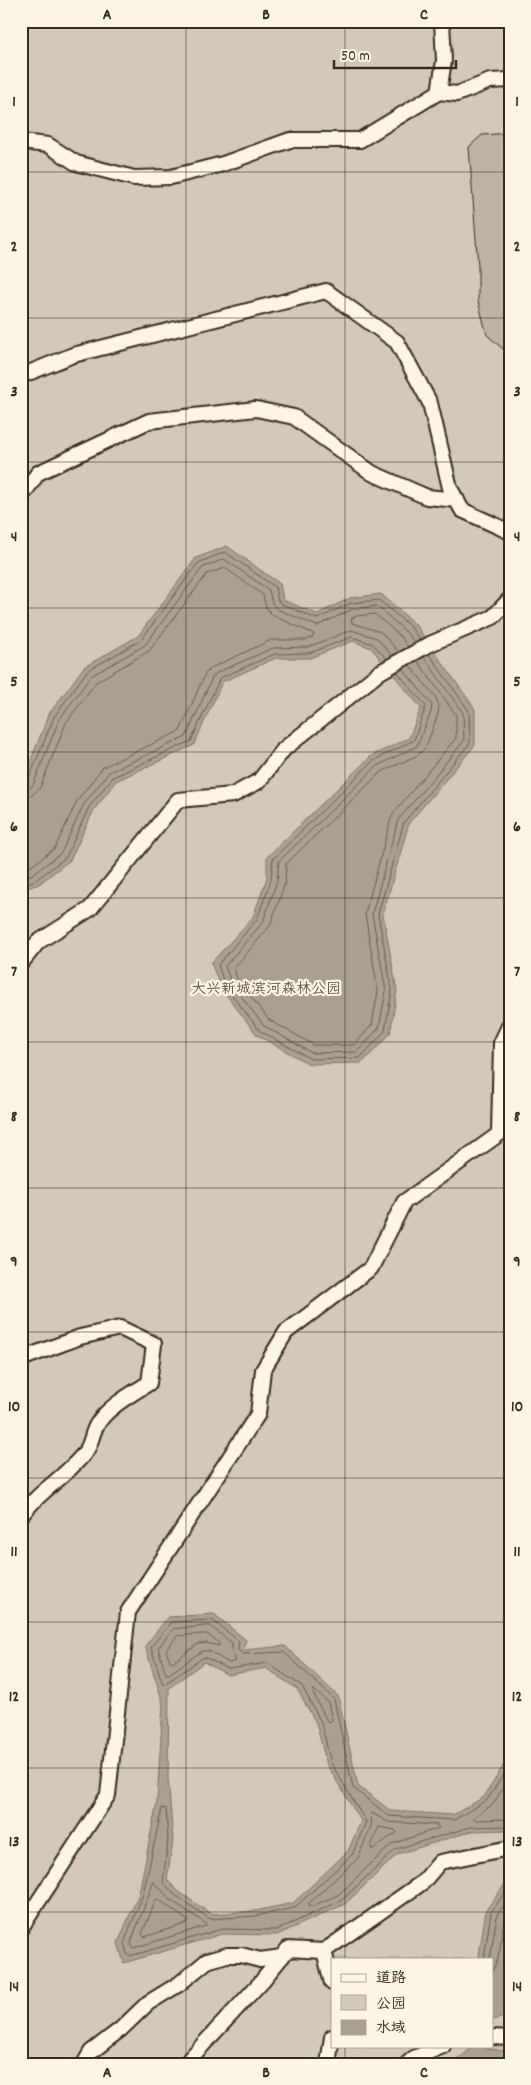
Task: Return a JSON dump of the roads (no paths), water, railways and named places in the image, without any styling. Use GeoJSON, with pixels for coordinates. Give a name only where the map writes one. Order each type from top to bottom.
{"type":"FeatureCollection","features":[{"type":"Feature","properties":{"kind":"street"},"geometry":{"type":"LineString","coordinates":[[439,92],[444,61],[442,21]]}},
{"type":"Feature","properties":{"kind":"street"},"geometry":{"type":"LineString","coordinates":[[21,142],[48,145],[76,163],[134,178],[171,177],[223,164],[290,140],[360,140],[439,92],[458,94],[490,81],[510,80]]}},
{"type":"Feature","properties":{"kind":"street"},"geometry":{"type":"LineString","coordinates":[[21,376],[73,355],[326,291],[397,342],[430,403],[450,488],[462,510],[510,532]]}},
{"type":"Feature","properties":{"kind":"street"},"geometry":{"type":"LineString","coordinates":[[21,497],[38,473],[149,421],[256,409],[294,418],[372,473],[427,498],[457,500]]}},
{"type":"Feature","properties":{"kind":"street"},"geometry":{"type":"LineString","coordinates":[[21,963],[38,942],[90,909],[178,800],[233,795],[259,781],[284,749],[380,672],[430,644],[493,617],[510,599]]}},
{"type":"Feature","properties":{"kind":"street"},"geometry":{"type":"LineString","coordinates":[[21,1928],[108,1795],[128,1612],[258,1414],[263,1370],[286,1332],[371,1268],[404,1202],[499,1134],[501,1043],[510,1024]]}},
{"type":"Feature","properties":{"kind":"street"},"geometry":{"type":"LineString","coordinates":[[21,1359],[80,1337],[120,1328],[154,1344],[149,1383],[123,1398],[98,1422],[87,1450],[21,1516]]}},
{"type":"Feature","properties":{"kind":"street"},"geometry":{"type":"LineString","coordinates":[[184,2064],[262,1981],[288,1949],[324,1951],[423,1882],[440,1862],[510,1848]]}},
{"type":"Feature","properties":{"kind":"street"},"geometry":{"type":"LineString","coordinates":[[324,1951],[331,1979]]}},
{"type":"Feature","properties":{"kind":"street"},"geometry":{"type":"LineString","coordinates":[[84,2064],[91,2052],[121,2029],[148,2004],[179,1984],[207,1961],[240,1955],[260,1960],[282,1957]]}},
{"type":"Feature","properties":{"kind":"street"},"geometry":{"type":"LineString","coordinates":[[494,2037],[510,2038]]}},
{"type":"Feature","properties":{"kind":"street"},"geometry":{"type":"LineString","coordinates":[[328,2064],[331,2044]]}},
{"type":"Feature","properties":{"kind":"street"},"geometry":{"type":"LineString","coordinates":[[407,2064],[414,2058],[438,2048]]}},
{"type":"Feature","properties":{"kind":"water"},"geometry":{"type":"Polygon","coordinates":[[[227,546],[280,584],[283,600],[317,614],[350,598],[381,594],[415,624],[475,709],[475,745],[409,823],[383,914],[397,991],[390,1034],[362,1063],[309,1064],[257,1035],[221,988],[211,963],[253,917],[267,878],[267,857],[371,756],[409,738],[421,708],[371,648],[353,641],[310,658],[276,658],[222,682],[194,745],[116,781],[94,810],[70,860],[39,884],[21,890],[21,785],[49,714],[84,667],[138,636],[196,558],[227,546]]]}},
{"type":"Feature","properties":{"kind":"water"},"geometry":{"type":"Polygon","coordinates":[[[214,1614],[246,1640],[243,1650],[285,1646],[338,1696],[358,1786],[391,1811],[453,1815],[484,1797],[510,1755],[510,1830],[472,1831],[398,1854],[345,1904],[277,1935],[222,1934],[124,1963],[118,1943],[139,1893],[157,1802],[163,1703],[145,1646],[168,1617],[214,1614]],[[204,1662],[169,1688],[168,1778],[173,1840],[167,1880],[178,1891],[211,1914],[255,1911],[293,1903],[348,1851],[361,1821],[327,1765],[316,1723],[297,1689],[266,1668],[228,1675],[204,1662]]]}},
{"type":"Feature","properties":{"kind":"water"},"geometry":{"type":"Polygon","coordinates":[[[510,1877],[510,2016],[494,2020],[494,1958],[479,1958],[486,1910],[510,1877]]]}},
{"type":"Feature","properties":{"kind":"water"},"geometry":{"type":"Polygon","coordinates":[[[472,2048],[486,2048],[504,2051],[507,2064],[452,2064],[472,2048]]]}},
{"type":"Feature","properties":{"kind":"park label","name":"大兴新城滨河森林公园"},"geometry":{"type":"Point","coordinates":[266,990]}}]}
